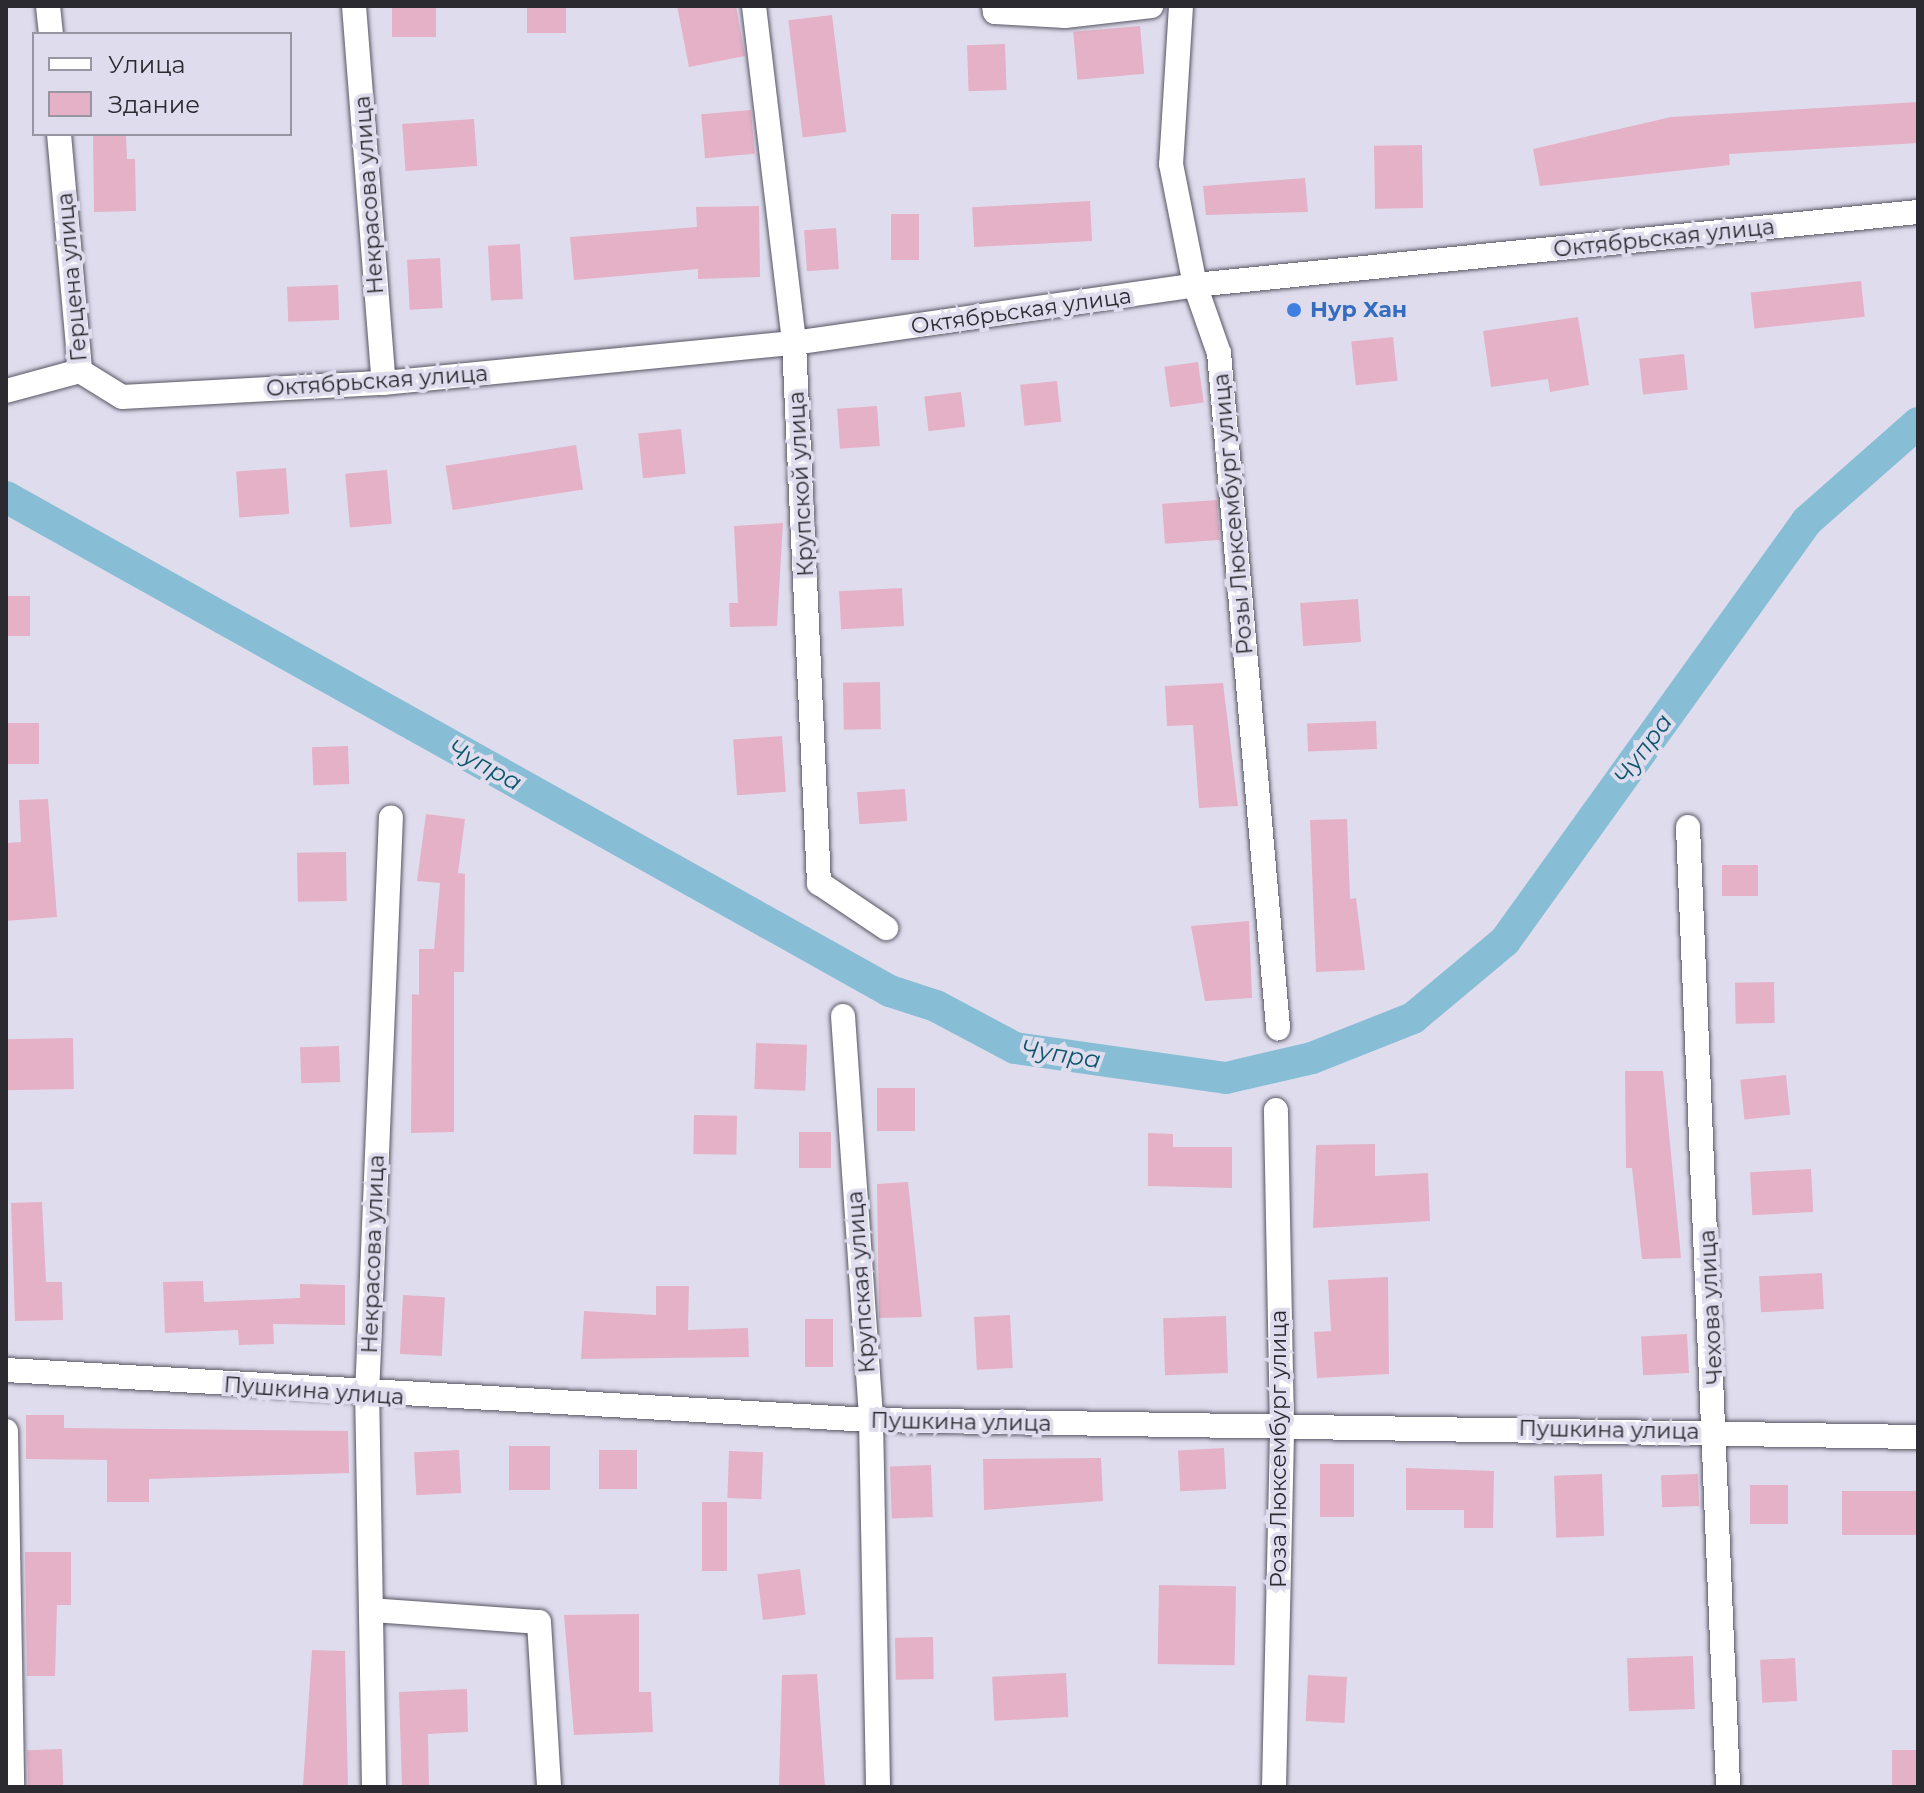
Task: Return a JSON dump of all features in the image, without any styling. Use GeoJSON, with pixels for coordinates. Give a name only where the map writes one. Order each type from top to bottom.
{"type":"FeatureCollection","features":[{"type":"Feature","properties":{"kind":"street"},"geometry":{"type":"LineString","coordinates":[[48,6],[51,32]]}},
{"type":"Feature","properties":{"kind":"street","name":"Некрасова улица"},"geometry":{"type":"LineString","coordinates":[[354,6],[384,383]]}},
{"type":"Feature","properties":{"kind":"street","name":"Крупской улица"},"geometry":{"type":"LineString","coordinates":[[754,6],[794,343],[819,883],[886,928]]}},
{"type":"Feature","properties":{"kind":"street"},"geometry":{"type":"LineString","coordinates":[[994,6],[995,12],[1065,16],[1151,6]]}},
{"type":"Feature","properties":{"kind":"street","name":"Розы Люксембург улица"},"geometry":{"type":"LineString","coordinates":[[1181,6],[1171,164],[1195,285],[1219,353],[1278,1028]]}},
{"type":"Feature","properties":{"kind":"street","name":"Герцена улица"},"geometry":{"type":"LineString","coordinates":[[59,136],[80,371],[122,397]]}},
{"type":"Feature","properties":{"kind":"street","name":"Октябрьская улица"},"geometry":{"type":"LineString","coordinates":[[122,397],[384,383],[794,343],[1195,285],[1918,212]]}},
{"type":"Feature","properties":{"kind":"street"},"geometry":{"type":"LineString","coordinates":[[6,391],[80,371]]}},
{"type":"Feature","properties":{"kind":"street","name":"Некрасова улица"},"geometry":{"type":"LineString","coordinates":[[374,1787],[367,1396],[391,817]]}},
{"type":"Feature","properties":{"kind":"street","name":"Чехова улица"},"geometry":{"type":"LineString","coordinates":[[1688,827],[1717,1431],[1728,1787]]}},
{"type":"Feature","properties":{"kind":"street","name":"Крупская улица"},"geometry":{"type":"LineString","coordinates":[[843,1016],[871,1420],[878,1787]]}},
{"type":"Feature","properties":{"kind":"street","name":"Роза Люксембург улица"},"geometry":{"type":"LineString","coordinates":[[1274,1787],[1282,1427],[1276,1110]]}},
{"type":"Feature","properties":{"kind":"street","name":"Пушкина улица"},"geometry":{"type":"LineString","coordinates":[[6,1370],[367,1396],[871,1420],[1717,1431],[1918,1437]]}},
{"type":"Feature","properties":{"kind":"street"},"geometry":{"type":"LineString","coordinates":[[6,1431],[12,1787]]}},
{"type":"Feature","properties":{"kind":"street"},"geometry":{"type":"LineString","coordinates":[[371,1610],[539,1622],[549,1787]]}},
{"type":"Feature","properties":{"kind":"building"},"geometry":{"type":"Polygon","coordinates":[[[392,6],[436,6],[436,37],[392,37],[392,6]]]}},
{"type":"Feature","properties":{"kind":"building"},"geometry":{"type":"Polygon","coordinates":[[[527,6],[566,6],[566,33],[527,33],[527,6]]]}},
{"type":"Feature","properties":{"kind":"building"},"geometry":{"type":"Polygon","coordinates":[[[677,6],[736,6],[745,56],[689,67],[677,6]]]}},
{"type":"Feature","properties":{"kind":"building"},"geometry":{"type":"Polygon","coordinates":[[[832,15],[846,132],[803,137],[788,20],[832,15]]]}},
{"type":"Feature","properties":{"kind":"building"},"geometry":{"type":"Polygon","coordinates":[[[1140,26],[1144,74],[1077,80],[1073,32],[1140,26]]]}},
{"type":"Feature","properties":{"kind":"building"},"geometry":{"type":"Polygon","coordinates":[[[1005,44],[1007,90],[969,91],[967,45],[1005,44]]]}},
{"type":"Feature","properties":{"kind":"building"},"geometry":{"type":"Polygon","coordinates":[[[1918,102],[1918,143],[1729,154],[1730,165],[1540,186],[1533,149],[1671,117],[1918,102]]]}},
{"type":"Feature","properties":{"kind":"building"},"geometry":{"type":"Polygon","coordinates":[[[751,110],[755,154],[705,158],[701,114],[751,110]]]}},
{"type":"Feature","properties":{"kind":"building"},"geometry":{"type":"Polygon","coordinates":[[[474,119],[477,166],[405,171],[402,124],[474,119]]]}},
{"type":"Feature","properties":{"kind":"building"},"geometry":{"type":"Polygon","coordinates":[[[93,136],[126,136],[127,159],[135,159],[136,211],[94,212],[93,136]]]}},
{"type":"Feature","properties":{"kind":"building"},"geometry":{"type":"Polygon","coordinates":[[[1422,145],[1423,208],[1375,209],[1374,146],[1422,145]]]}},
{"type":"Feature","properties":{"kind":"building"},"geometry":{"type":"Polygon","coordinates":[[[1305,178],[1308,212],[1206,215],[1203,186],[1305,178]]]}},
{"type":"Feature","properties":{"kind":"building"},"geometry":{"type":"Polygon","coordinates":[[[1090,201],[1092,241],[974,247],[972,207],[1090,201]]]}},
{"type":"Feature","properties":{"kind":"building"},"geometry":{"type":"Polygon","coordinates":[[[759,206],[760,277],[698,279],[698,269],[574,280],[570,237],[697,227],[696,207],[759,206]]]}},
{"type":"Feature","properties":{"kind":"building"},"geometry":{"type":"Polygon","coordinates":[[[891,214],[919,214],[919,260],[891,260],[891,214]]]}},
{"type":"Feature","properties":{"kind":"building"},"geometry":{"type":"Polygon","coordinates":[[[836,228],[839,269],[807,271],[804,230],[836,228]]]}},
{"type":"Feature","properties":{"kind":"building"},"geometry":{"type":"Polygon","coordinates":[[[520,244],[523,299],[491,301],[488,246],[520,244]]]}},
{"type":"Feature","properties":{"kind":"building"},"geometry":{"type":"Polygon","coordinates":[[[440,258],[443,308],[410,310],[407,260],[440,258]]]}},
{"type":"Feature","properties":{"kind":"building"},"geometry":{"type":"Polygon","coordinates":[[[1861,281],[1865,317],[1754,328],[1751,293],[1861,281]]]}},
{"type":"Feature","properties":{"kind":"building"},"geometry":{"type":"Polygon","coordinates":[[[338,285],[339,320],[288,322],[287,287],[338,285]]]}},
{"type":"Feature","properties":{"kind":"building"},"geometry":{"type":"Polygon","coordinates":[[[1578,317],[1589,385],[1550,392],[1548,379],[1491,387],[1483,331],[1578,317]]]}},
{"type":"Feature","properties":{"kind":"building"},"geometry":{"type":"Polygon","coordinates":[[[1393,337],[1398,381],[1356,385],[1351,341],[1393,337]]]}},
{"type":"Feature","properties":{"kind":"building"},"geometry":{"type":"Polygon","coordinates":[[[1684,354],[1688,390],[1643,395],[1639,359],[1684,354]]]}},
{"type":"Feature","properties":{"kind":"building"},"geometry":{"type":"Polygon","coordinates":[[[1198,362],[1204,403],[1170,407],[1164,367],[1198,362]]]}},
{"type":"Feature","properties":{"kind":"building"},"geometry":{"type":"Polygon","coordinates":[[[1057,381],[1061,422],[1024,426],[1020,385],[1057,381]]]}},
{"type":"Feature","properties":{"kind":"building"},"geometry":{"type":"Polygon","coordinates":[[[961,392],[965,427],[929,431],[924,397],[961,392]]]}},
{"type":"Feature","properties":{"kind":"building"},"geometry":{"type":"Polygon","coordinates":[[[877,406],[880,446],[840,449],[837,409],[877,406]]]}},
{"type":"Feature","properties":{"kind":"building"},"geometry":{"type":"Polygon","coordinates":[[[681,429],[686,474],[643,478],[638,433],[681,429]]]}},
{"type":"Feature","properties":{"kind":"building"},"geometry":{"type":"Polygon","coordinates":[[[576,445],[583,489],[453,510],[446,466],[576,445]]]}},
{"type":"Feature","properties":{"kind":"building"},"geometry":{"type":"Polygon","coordinates":[[[286,468],[289,514],[239,517],[236,471],[286,468]]]}},
{"type":"Feature","properties":{"kind":"building"},"geometry":{"type":"Polygon","coordinates":[[[387,470],[392,524],[350,527],[345,474],[387,470]]]}},
{"type":"Feature","properties":{"kind":"building"},"geometry":{"type":"Polygon","coordinates":[[[1217,500],[1220,540],[1165,544],[1162,504],[1217,500]]]}},
{"type":"Feature","properties":{"kind":"building"},"geometry":{"type":"Polygon","coordinates":[[[783,523],[777,626],[730,627],[729,603],[738,603],[734,526],[783,523]]]}},
{"type":"Feature","properties":{"kind":"building"},"geometry":{"type":"Polygon","coordinates":[[[902,588],[904,626],[841,629],[839,591],[902,588]]]}},
{"type":"Feature","properties":{"kind":"building"},"geometry":{"type":"Polygon","coordinates":[[[6,596],[30,596],[30,636],[6,636],[6,596]]]}},
{"type":"Feature","properties":{"kind":"building"},"geometry":{"type":"Polygon","coordinates":[[[1358,599],[1361,642],[1303,646],[1300,603],[1358,599]]]}},
{"type":"Feature","properties":{"kind":"building"},"geometry":{"type":"Polygon","coordinates":[[[880,682],[881,729],[844,730],[843,683],[880,682]]]}},
{"type":"Feature","properties":{"kind":"building"},"geometry":{"type":"Polygon","coordinates":[[[1223,683],[1238,806],[1199,808],[1193,725],[1167,726],[1165,686],[1223,683]]]}},
{"type":"Feature","properties":{"kind":"building"},"geometry":{"type":"Polygon","coordinates":[[[1376,721],[1377,749],[1308,751],[1307,723],[1376,721]]]}},
{"type":"Feature","properties":{"kind":"building"},"geometry":{"type":"Polygon","coordinates":[[[6,723],[39,723],[39,764],[6,764],[6,723]]]}},
{"type":"Feature","properties":{"kind":"building"},"geometry":{"type":"Polygon","coordinates":[[[782,736],[786,792],[737,795],[733,739],[782,736]]]}},
{"type":"Feature","properties":{"kind":"building"},"geometry":{"type":"Polygon","coordinates":[[[348,746],[349,784],[313,785],[312,747],[348,746]]]}},
{"type":"Feature","properties":{"kind":"building"},"geometry":{"type":"Polygon","coordinates":[[[905,789],[907,821],[859,824],[857,792],[905,789]]]}},
{"type":"Feature","properties":{"kind":"building"},"geometry":{"type":"Polygon","coordinates":[[[48,799],[57,917],[6,921],[6,843],[21,842],[19,800],[48,799]]]}},
{"type":"Feature","properties":{"kind":"building"},"geometry":{"type":"Polygon","coordinates":[[[426,814],[465,819],[458,873],[465,874],[464,972],[454,972],[454,1132],[411,1133],[412,994],[419,995],[419,949],[434,949],[440,883],[417,881],[426,814]]]}},
{"type":"Feature","properties":{"kind":"building"},"geometry":{"type":"Polygon","coordinates":[[[1347,819],[1350,899],[1356,898],[1365,970],[1316,972],[1310,820],[1347,819]]]}},
{"type":"Feature","properties":{"kind":"building"},"geometry":{"type":"Polygon","coordinates":[[[346,852],[347,901],[298,902],[297,853],[346,852]]]}},
{"type":"Feature","properties":{"kind":"building"},"geometry":{"type":"Polygon","coordinates":[[[1722,865],[1758,865],[1758,896],[1722,896],[1722,865]]]}},
{"type":"Feature","properties":{"kind":"building"},"geometry":{"type":"Polygon","coordinates":[[[1249,921],[1252,998],[1205,1001],[1191,926],[1249,921]]]}},
{"type":"Feature","properties":{"kind":"building"},"geometry":{"type":"Polygon","coordinates":[[[1774,982],[1775,1023],[1736,1024],[1735,983],[1774,982]]]}},
{"type":"Feature","properties":{"kind":"building"},"geometry":{"type":"Polygon","coordinates":[[[73,1038],[74,1089],[7,1090],[6,1039],[73,1038]]]}},
{"type":"Feature","properties":{"kind":"building"},"geometry":{"type":"Polygon","coordinates":[[[756,1043],[807,1045],[805,1091],[754,1089],[756,1043]]]}},
{"type":"Feature","properties":{"kind":"building"},"geometry":{"type":"Polygon","coordinates":[[[339,1046],[340,1082],[301,1083],[300,1047],[339,1046]]]}},
{"type":"Feature","properties":{"kind":"building"},"geometry":{"type":"Polygon","coordinates":[[[1625,1071],[1663,1071],[1681,1258],[1642,1259],[1632,1168],[1626,1168],[1625,1071]]]}},
{"type":"Feature","properties":{"kind":"building"},"geometry":{"type":"Polygon","coordinates":[[[1786,1075],[1790,1115],[1744,1120],[1740,1080],[1786,1075]]]}},
{"type":"Feature","properties":{"kind":"building"},"geometry":{"type":"Polygon","coordinates":[[[877,1088],[915,1088],[915,1131],[877,1131],[877,1088]]]}},
{"type":"Feature","properties":{"kind":"building"},"geometry":{"type":"Polygon","coordinates":[[[694,1115],[737,1116],[736,1155],[693,1154],[694,1115]]]}},
{"type":"Feature","properties":{"kind":"building"},"geometry":{"type":"Polygon","coordinates":[[[799,1132],[831,1132],[831,1168],[799,1168],[799,1132]]]}},
{"type":"Feature","properties":{"kind":"building"},"geometry":{"type":"Polygon","coordinates":[[[1148,1133],[1173,1134],[1173,1147],[1232,1147],[1232,1188],[1148,1186],[1148,1133]]]}},
{"type":"Feature","properties":{"kind":"building"},"geometry":{"type":"Polygon","coordinates":[[[1375,1144],[1375,1176],[1428,1173],[1430,1221],[1313,1228],[1316,1145],[1375,1144]]]}},
{"type":"Feature","properties":{"kind":"building"},"geometry":{"type":"Polygon","coordinates":[[[1811,1169],[1813,1212],[1752,1215],[1750,1172],[1811,1169]]]}},
{"type":"Feature","properties":{"kind":"building"},"geometry":{"type":"Polygon","coordinates":[[[908,1182],[922,1317],[879,1318],[877,1184],[908,1182]]]}},
{"type":"Feature","properties":{"kind":"building"},"geometry":{"type":"Polygon","coordinates":[[[42,1202],[46,1282],[62,1282],[63,1320],[15,1321],[11,1203],[42,1202]]]}},
{"type":"Feature","properties":{"kind":"building"},"geometry":{"type":"Polygon","coordinates":[[[1822,1273],[1824,1309],[1761,1312],[1759,1276],[1822,1273]]]}},
{"type":"Feature","properties":{"kind":"building"},"geometry":{"type":"Polygon","coordinates":[[[1388,1277],[1389,1374],[1317,1378],[1314,1332],[1331,1331],[1328,1280],[1388,1277]]]}},
{"type":"Feature","properties":{"kind":"building"},"geometry":{"type":"Polygon","coordinates":[[[203,1281],[204,1302],[300,1298],[300,1284],[345,1285],[345,1325],[273,1324],[274,1344],[239,1345],[238,1330],[165,1333],[163,1282],[203,1281]]]}},
{"type":"Feature","properties":{"kind":"building"},"geometry":{"type":"Polygon","coordinates":[[[656,1286],[689,1286],[688,1330],[748,1328],[749,1357],[581,1359],[584,1311],[656,1315],[656,1286]]]}},
{"type":"Feature","properties":{"kind":"building"},"geometry":{"type":"Polygon","coordinates":[[[403,1295],[445,1297],[442,1356],[400,1354],[403,1295]]]}},
{"type":"Feature","properties":{"kind":"building"},"geometry":{"type":"Polygon","coordinates":[[[1010,1315],[1013,1368],[977,1370],[974,1317],[1010,1315]]]}},
{"type":"Feature","properties":{"kind":"building"},"geometry":{"type":"Polygon","coordinates":[[[1226,1316],[1228,1373],[1165,1375],[1163,1318],[1226,1316]]]}},
{"type":"Feature","properties":{"kind":"building"},"geometry":{"type":"Polygon","coordinates":[[[805,1319],[833,1319],[833,1367],[805,1367],[805,1319]]]}},
{"type":"Feature","properties":{"kind":"building"},"geometry":{"type":"Polygon","coordinates":[[[1687,1334],[1689,1373],[1643,1375],[1641,1336],[1687,1334]]]}},
{"type":"Feature","properties":{"kind":"building"},"geometry":{"type":"Polygon","coordinates":[[[26,1415],[64,1415],[64,1428],[348,1431],[349,1473],[149,1479],[149,1502],[107,1502],[107,1460],[26,1459],[26,1415]]]}},
{"type":"Feature","properties":{"kind":"building"},"geometry":{"type":"Polygon","coordinates":[[[509,1446],[550,1446],[550,1490],[509,1490],[509,1446]]]}},
{"type":"Feature","properties":{"kind":"building"},"geometry":{"type":"Polygon","coordinates":[[[1224,1448],[1226,1489],[1180,1491],[1178,1450],[1224,1448]]]}},
{"type":"Feature","properties":{"kind":"building"},"geometry":{"type":"Polygon","coordinates":[[[459,1450],[461,1493],[416,1495],[414,1452],[459,1450]]]}},
{"type":"Feature","properties":{"kind":"building"},"geometry":{"type":"Polygon","coordinates":[[[599,1450],[637,1450],[637,1489],[599,1489],[599,1450]]]}},
{"type":"Feature","properties":{"kind":"building"},"geometry":{"type":"Polygon","coordinates":[[[729,1451],[763,1452],[761,1499],[727,1498],[729,1451]]]}},
{"type":"Feature","properties":{"kind":"building"},"geometry":{"type":"Polygon","coordinates":[[[1101,1458],[1103,1501],[984,1510],[983,1459],[1101,1458]]]}},
{"type":"Feature","properties":{"kind":"building"},"geometry":{"type":"Polygon","coordinates":[[[1320,1464],[1354,1464],[1354,1517],[1320,1517],[1320,1464]]]}},
{"type":"Feature","properties":{"kind":"building"},"geometry":{"type":"Polygon","coordinates":[[[931,1465],[933,1517],[892,1518],[890,1466],[931,1465]]]}},
{"type":"Feature","properties":{"kind":"building"},"geometry":{"type":"Polygon","coordinates":[[[1406,1468],[1494,1471],[1493,1528],[1464,1528],[1464,1510],[1406,1510],[1406,1468]]]}},
{"type":"Feature","properties":{"kind":"building"},"geometry":{"type":"Polygon","coordinates":[[[1602,1474],[1604,1536],[1556,1538],[1554,1476],[1602,1474]]]}},
{"type":"Feature","properties":{"kind":"building"},"geometry":{"type":"Polygon","coordinates":[[[1698,1474],[1699,1506],[1662,1507],[1661,1475],[1698,1474]]]}},
{"type":"Feature","properties":{"kind":"building"},"geometry":{"type":"Polygon","coordinates":[[[1750,1485],[1788,1485],[1788,1524],[1750,1524],[1750,1485]]]}},
{"type":"Feature","properties":{"kind":"building"},"geometry":{"type":"Polygon","coordinates":[[[1842,1491],[1918,1491],[1918,1535],[1842,1535],[1842,1491]]]}},
{"type":"Feature","properties":{"kind":"building"},"geometry":{"type":"Polygon","coordinates":[[[702,1502],[727,1502],[727,1571],[702,1571],[702,1502]]]}},
{"type":"Feature","properties":{"kind":"building"},"geometry":{"type":"Polygon","coordinates":[[[25,1552],[71,1552],[71,1605],[57,1605],[55,1676],[27,1676],[25,1552]]]}},
{"type":"Feature","properties":{"kind":"building"},"geometry":{"type":"Polygon","coordinates":[[[800,1569],[806,1615],[763,1620],[757,1574],[800,1569]]]}},
{"type":"Feature","properties":{"kind":"building"},"geometry":{"type":"Polygon","coordinates":[[[1159,1585],[1236,1586],[1235,1665],[1158,1664],[1159,1585]]]}},
{"type":"Feature","properties":{"kind":"building"},"geometry":{"type":"Polygon","coordinates":[[[639,1614],[639,1692],[651,1692],[653,1732],[574,1735],[564,1615],[639,1614]]]}},
{"type":"Feature","properties":{"kind":"building"},"geometry":{"type":"Polygon","coordinates":[[[933,1637],[934,1679],[896,1680],[895,1638],[933,1637]]]}},
{"type":"Feature","properties":{"kind":"building"},"geometry":{"type":"Polygon","coordinates":[[[312,1650],[345,1651],[348,1787],[303,1786],[312,1650]]]}},
{"type":"Feature","properties":{"kind":"building"},"geometry":{"type":"Polygon","coordinates":[[[1693,1656],[1695,1709],[1629,1711],[1627,1658],[1693,1656]]]}},
{"type":"Feature","properties":{"kind":"building"},"geometry":{"type":"Polygon","coordinates":[[[1795,1658],[1797,1701],[1762,1703],[1760,1660],[1795,1658]]]}},
{"type":"Feature","properties":{"kind":"building"},"geometry":{"type":"Polygon","coordinates":[[[1066,1673],[1068,1717],[994,1721],[992,1677],[1066,1673]]]}},
{"type":"Feature","properties":{"kind":"building"},"geometry":{"type":"Polygon","coordinates":[[[817,1674],[825,1787],[779,1787],[782,1675],[817,1674]]]}},
{"type":"Feature","properties":{"kind":"building"},"geometry":{"type":"Polygon","coordinates":[[[1308,1675],[1347,1677],[1345,1723],[1306,1721],[1308,1675]]]}},
{"type":"Feature","properties":{"kind":"building"},"geometry":{"type":"Polygon","coordinates":[[[467,1689],[468,1732],[428,1734],[429,1787],[402,1787],[399,1692],[467,1689]]]}},
{"type":"Feature","properties":{"kind":"building"},"geometry":{"type":"Polygon","coordinates":[[[62,1749],[63,1787],[28,1787],[27,1750],[62,1749]]]}},
{"type":"Feature","properties":{"kind":"building"},"geometry":{"type":"Polygon","coordinates":[[[1892,1750],[1918,1750],[1918,1787],[1892,1787],[1892,1750]]]}},
{"type":"Feature","properties":{"kind":"waterway","name":"Чупра"},"geometry":{"type":"LineString","coordinates":[[6,497],[890,991],[936,1006],[1015,1048],[1226,1078],[1312,1058],[1413,1018],[1505,941],[1807,521],[1918,423]]}},
{"type":"Feature","properties":{"kind":"place","name":"Нур Хан"},"geometry":{"type":"Point","coordinates":[1294,310]}}]}
